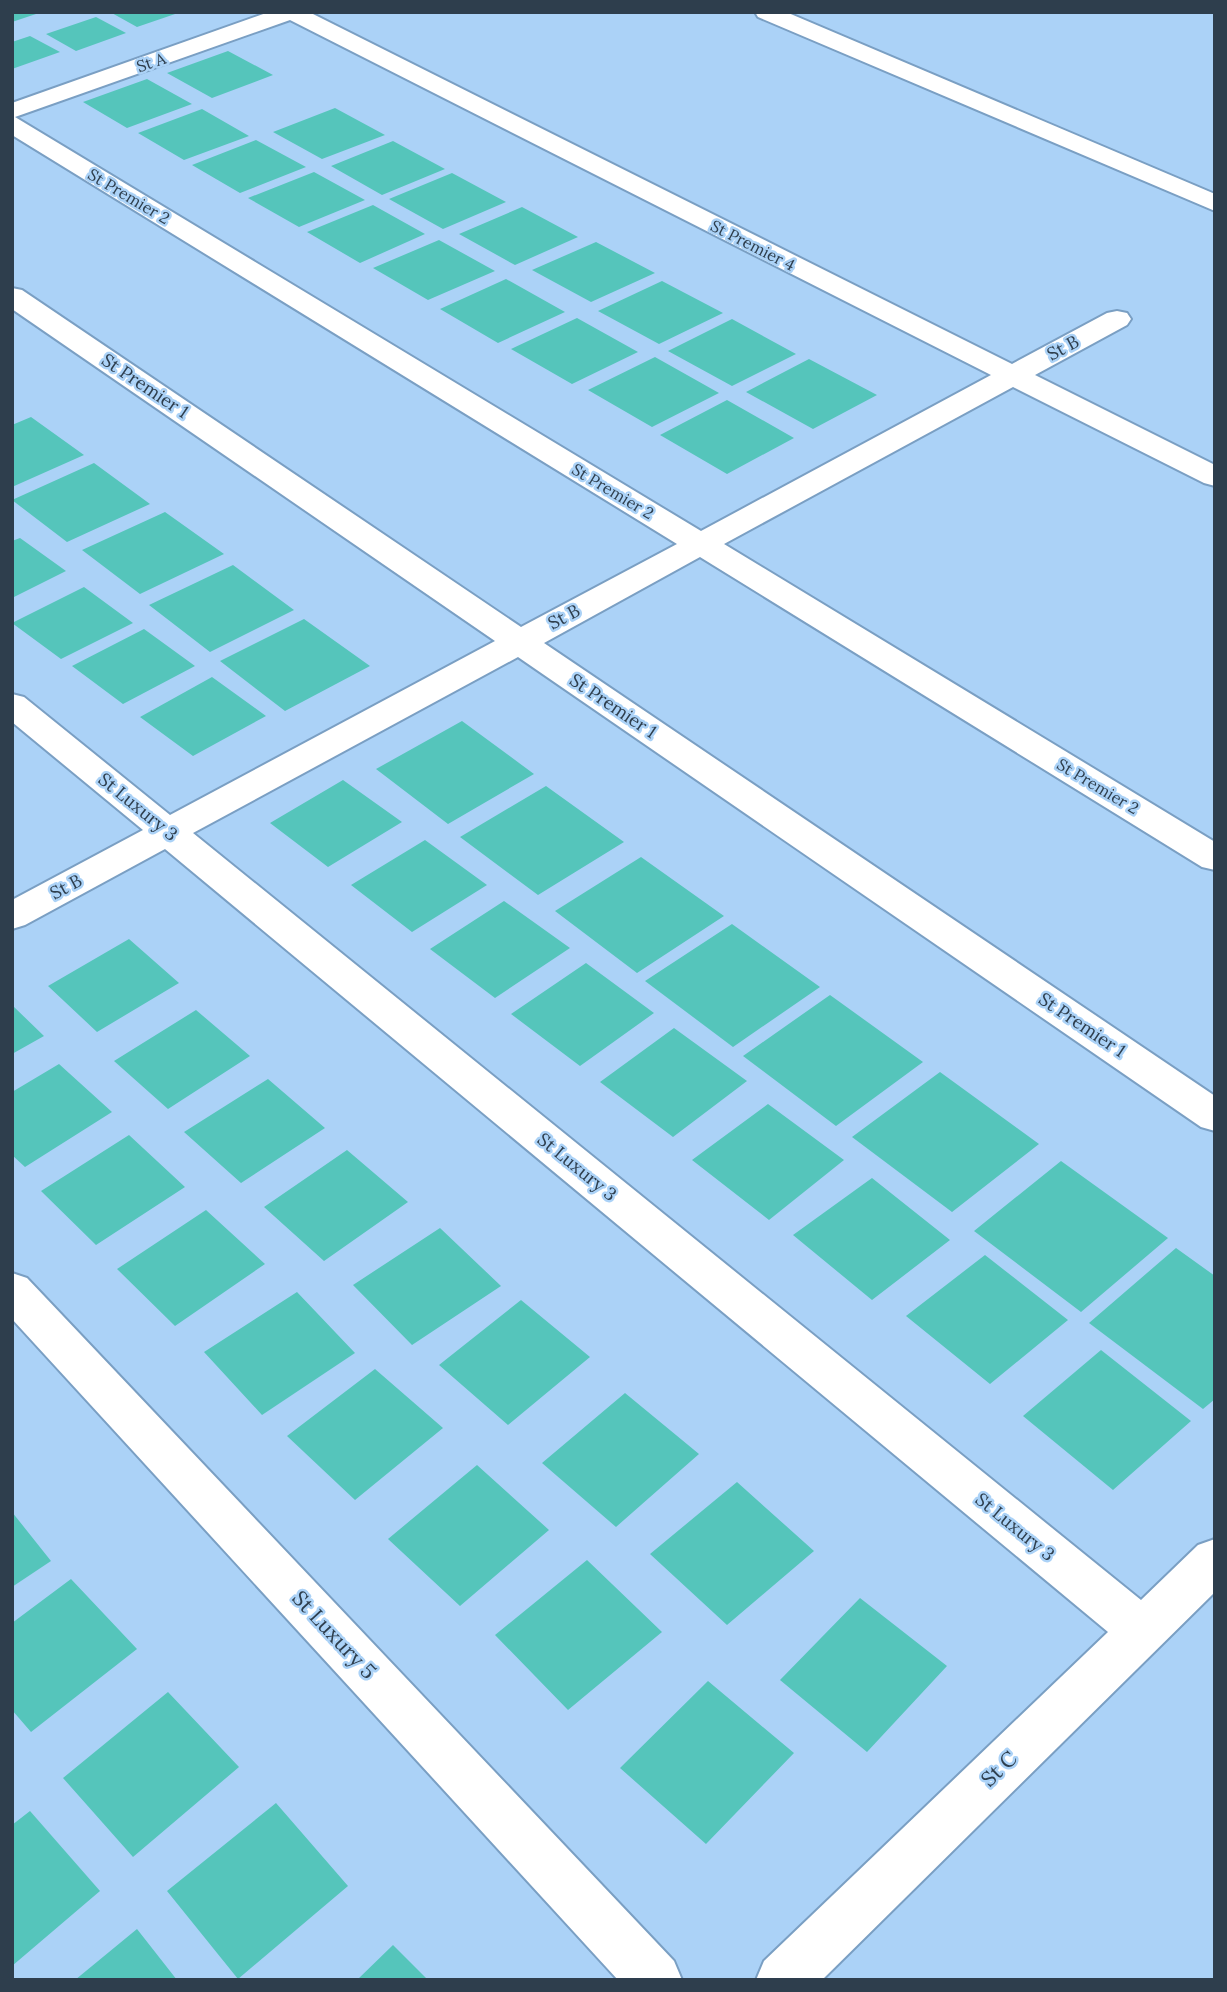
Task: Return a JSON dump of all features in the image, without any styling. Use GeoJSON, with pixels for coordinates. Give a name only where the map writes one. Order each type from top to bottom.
{"type":"FeatureCollection","features":[{"type":"Feature","properties":{"kind":"street","name":"St A"},"geometry":{"type":"LineString","coordinates":[[12,111],[291,12]]}},
{"type":"Feature","properties":{"kind":"street","name":"St Premier 4"},"geometry":{"type":"LineString","coordinates":[[291,12],[1215,477]]}},
{"type":"Feature","properties":{"kind":"street"},"geometry":{"type":"LineString","coordinates":[[766,12],[1215,203]]}},
{"type":"Feature","properties":{"kind":"street","name":"St Premier 2"},"geometry":{"type":"LineString","coordinates":[[12,124],[1215,858]]}},
{"type":"Feature","properties":{"kind":"street","name":"St Premier 1"},"geometry":{"type":"LineString","coordinates":[[12,296],[1215,1116]]}},
{"type":"Feature","properties":{"kind":"street","name":"St B"},"geometry":{"type":"LineString","coordinates":[[12,916],[1117,319]]}},
{"type":"Feature","properties":{"kind":"street","name":"St Luxury 3"},"geometry":{"type":"LineString","coordinates":[[12,704],[1141,1630]]}},
{"type":"Feature","properties":{"kind":"street","name":"St Luxury 5"},"geometry":{"type":"LineString","coordinates":[[12,1290],[655,1980]]}},
{"type":"Feature","properties":{"kind":"street","name":"St C"},"geometry":{"type":"LineString","coordinates":[[783,1980],[1215,1560]]}},
{"type":"Feature","properties":{"kind":"building"},"geometry":{"type":"Polygon","coordinates":[[[12,12],[39,12],[39,13],[12,22],[12,12]]]}},
{"type":"Feature","properties":{"kind":"building"},"geometry":{"type":"Polygon","coordinates":[[[110,12],[178,12],[178,13],[137,27],[110,12]]]}},
{"type":"Feature","properties":{"kind":"building"},"geometry":{"type":"Polygon","coordinates":[[[96,17],[126,33],[76,51],[46,34],[96,17]]]}},
{"type":"Feature","properties":{"kind":"building"},"geometry":{"type":"Polygon","coordinates":[[[30,36],[60,52],[12,69],[12,42],[30,36]]]}},
{"type":"Feature","properties":{"kind":"building"},"geometry":{"type":"Polygon","coordinates":[[[228,51],[273,75],[212,98],[167,73],[228,51]]]}},
{"type":"Feature","properties":{"kind":"building"},"geometry":{"type":"Polygon","coordinates":[[[147,79],[192,104],[127,128],[83,102],[147,79]]]}},
{"type":"Feature","properties":{"kind":"building"},"geometry":{"type":"Polygon","coordinates":[[[335,108],[385,135],[322,159],[273,132],[335,108]]]}},
{"type":"Feature","properties":{"kind":"building"},"geometry":{"type":"Polygon","coordinates":[[[202,109],[249,136],[184,160],[138,133],[202,109]]]}},
{"type":"Feature","properties":{"kind":"building"},"geometry":{"type":"Polygon","coordinates":[[[256,140],[306,167],[240,193],[192,165],[256,140]]]}},
{"type":"Feature","properties":{"kind":"building"},"geometry":{"type":"Polygon","coordinates":[[[393,141],[445,169],[382,195],[331,166],[393,141]]]}},
{"type":"Feature","properties":{"kind":"building"},"geometry":{"type":"Polygon","coordinates":[[[314,172],[365,200],[299,227],[248,198],[314,172]]]}},
{"type":"Feature","properties":{"kind":"building"},"geometry":{"type":"Polygon","coordinates":[[[452,173],[506,202],[443,229],[389,199],[452,173]]]}},
{"type":"Feature","properties":{"kind":"building"},"geometry":{"type":"Polygon","coordinates":[[[373,205],[425,234],[360,263],[307,232],[373,205]]]}},
{"type":"Feature","properties":{"kind":"building"},"geometry":{"type":"Polygon","coordinates":[[[522,207],[578,237],[515,265],[459,234],[522,207]]]}},
{"type":"Feature","properties":{"kind":"building"},"geometry":{"type":"Polygon","coordinates":[[[439,240],[495,271],[428,300],[373,268],[439,240]]]}},
{"type":"Feature","properties":{"kind":"building"},"geometry":{"type":"Polygon","coordinates":[[[596,242],[655,273],[591,302],[532,270],[596,242]]]}},
{"type":"Feature","properties":{"kind":"building"},"geometry":{"type":"Polygon","coordinates":[[[506,279],[565,312],[498,343],[440,309],[506,279]]]}},
{"type":"Feature","properties":{"kind":"building"},"geometry":{"type":"Polygon","coordinates":[[[662,281],[723,313],[659,344],[598,311],[662,281]]]}},
{"type":"Feature","properties":{"kind":"building"},"geometry":{"type":"Polygon","coordinates":[[[577,318],[638,352],[572,384],[511,349],[577,318]]]}},
{"type":"Feature","properties":{"kind":"building"},"geometry":{"type":"Polygon","coordinates":[[[732,319],[796,354],[732,386],[668,351],[732,319]]]}},
{"type":"Feature","properties":{"kind":"building"},"geometry":{"type":"Polygon","coordinates":[[[655,357],[719,393],[652,427],[588,390],[655,357]]]}},
{"type":"Feature","properties":{"kind":"building"},"geometry":{"type":"Polygon","coordinates":[[[809,359],[877,395],[813,429],[746,392],[809,359]]]}},
{"type":"Feature","properties":{"kind":"building"},"geometry":{"type":"Polygon","coordinates":[[[727,400],[794,438],[727,474],[660,435],[727,400]]]}},
{"type":"Feature","properties":{"kind":"building"},"geometry":{"type":"Polygon","coordinates":[[[31,417],[84,455],[12,487],[12,425],[31,417]]]}},
{"type":"Feature","properties":{"kind":"building"},"geometry":{"type":"Polygon","coordinates":[[[94,463],[150,504],[67,542],[12,500],[94,463]]]}},
{"type":"Feature","properties":{"kind":"building"},"geometry":{"type":"Polygon","coordinates":[[[165,512],[224,554],[140,594],[82,550],[165,512]]]}},
{"type":"Feature","properties":{"kind":"building"},"geometry":{"type":"Polygon","coordinates":[[[20,538],[66,571],[12,598],[12,541],[20,538]]]}},
{"type":"Feature","properties":{"kind":"building"},"geometry":{"type":"Polygon","coordinates":[[[233,565],[294,610],[210,652],[149,605],[233,565]]]}},
{"type":"Feature","properties":{"kind":"building"},"geometry":{"type":"Polygon","coordinates":[[[84,587],[133,623],[61,659],[12,623],[84,587]]]}},
{"type":"Feature","properties":{"kind":"building"},"geometry":{"type":"Polygon","coordinates":[[[304,619],[370,666],[285,711],[220,661],[304,619]]]}},
{"type":"Feature","properties":{"kind":"building"},"geometry":{"type":"Polygon","coordinates":[[[144,629],[195,666],[123,704],[72,666],[144,629]]]}},
{"type":"Feature","properties":{"kind":"building"},"geometry":{"type":"Polygon","coordinates":[[[212,677],[266,716],[193,756],[140,717],[212,677]]]}},
{"type":"Feature","properties":{"kind":"building"},"geometry":{"type":"Polygon","coordinates":[[[462,721],[534,774],[448,824],[376,769],[462,721]]]}},
{"type":"Feature","properties":{"kind":"building"},"geometry":{"type":"Polygon","coordinates":[[[343,780],[402,822],[328,867],[270,823],[343,780]]]}},
{"type":"Feature","properties":{"kind":"building"},"geometry":{"type":"Polygon","coordinates":[[[546,786],[624,842],[538,895],[460,837],[546,786]]]}},
{"type":"Feature","properties":{"kind":"building"},"geometry":{"type":"Polygon","coordinates":[[[425,840],[487,885],[412,932],[351,885],[425,840]]]}},
{"type":"Feature","properties":{"kind":"building"},"geometry":{"type":"Polygon","coordinates":[[[641,857],[724,916],[637,973],[555,911],[641,857]]]}},
{"type":"Feature","properties":{"kind":"building"},"geometry":{"type":"Polygon","coordinates":[[[504,901],[570,948],[495,998],[430,949],[504,901]]]}},
{"type":"Feature","properties":{"kind":"building"},"geometry":{"type":"Polygon","coordinates":[[[732,924],[820,987],[733,1047],[645,981],[732,924]]]}},
{"type":"Feature","properties":{"kind":"building"},"geometry":{"type":"Polygon","coordinates":[[[129,939],[179,983],[97,1032],[48,986],[129,939]]]}},
{"type":"Feature","properties":{"kind":"building"},"geometry":{"type":"Polygon","coordinates":[[[586,963],[654,1013],[580,1066],[511,1014],[586,963]]]}},
{"type":"Feature","properties":{"kind":"building"},"geometry":{"type":"Polygon","coordinates":[[[830,995],[923,1062],[836,1126],[743,1056],[830,995]]]}},
{"type":"Feature","properties":{"kind":"building"},"geometry":{"type":"Polygon","coordinates":[[[12,1005],[44,1036],[12,1054],[12,1005]]]}},
{"type":"Feature","properties":{"kind":"building"},"geometry":{"type":"Polygon","coordinates":[[[196,1010],[250,1056],[168,1109],[114,1061],[196,1010]]]}},
{"type":"Feature","properties":{"kind":"building"},"geometry":{"type":"Polygon","coordinates":[[[674,1028],[747,1081],[673,1137],[600,1082],[674,1028]]]}},
{"type":"Feature","properties":{"kind":"building"},"geometry":{"type":"Polygon","coordinates":[[[59,1064],[112,1112],[25,1167],[12,1155],[12,1092],[59,1064]]]}},
{"type":"Feature","properties":{"kind":"building"},"geometry":{"type":"Polygon","coordinates":[[[940,1072],[1039,1144],[952,1212],[852,1137],[940,1072]]]}},
{"type":"Feature","properties":{"kind":"building"},"geometry":{"type":"Polygon","coordinates":[[[268,1079],[325,1128],[241,1183],[184,1132],[268,1079]]]}},
{"type":"Feature","properties":{"kind":"building"},"geometry":{"type":"Polygon","coordinates":[[[768,1104],[844,1160],[769,1220],[692,1160],[768,1104]]]}},
{"type":"Feature","properties":{"kind":"building"},"geometry":{"type":"Polygon","coordinates":[[[129,1135],[185,1187],[96,1245],[41,1191],[129,1135]]]}},
{"type":"Feature","properties":{"kind":"building"},"geometry":{"type":"Polygon","coordinates":[[[347,1150],[408,1202],[324,1261],[264,1207],[347,1150]]]}},
{"type":"Feature","properties":{"kind":"building"},"geometry":{"type":"Polygon","coordinates":[[[1061,1161],[1168,1238],[1081,1312],[974,1231],[1061,1161]]]}},
{"type":"Feature","properties":{"kind":"building"},"geometry":{"type":"Polygon","coordinates":[[[872,1178],[950,1240],[872,1300],[793,1235],[872,1178]]]}},
{"type":"Feature","properties":{"kind":"building"},"geometry":{"type":"Polygon","coordinates":[[[206,1210],[265,1264],[175,1326],[117,1269],[206,1210]]]}},
{"type":"Feature","properties":{"kind":"building"},"geometry":{"type":"Polygon","coordinates":[[[440,1228],[501,1286],[412,1345],[353,1285],[440,1228]]]}},
{"type":"Feature","properties":{"kind":"building"},"geometry":{"type":"Polygon","coordinates":[[[1176,1248],[1215,1276],[1215,1399],[1203,1409],[1089,1323],[1176,1248]]]}},
{"type":"Feature","properties":{"kind":"building"},"geometry":{"type":"Polygon","coordinates":[[[985,1255],[1068,1320],[990,1384],[906,1316],[985,1255]]]}},
{"type":"Feature","properties":{"kind":"building"},"geometry":{"type":"Polygon","coordinates":[[[297,1292],[355,1353],[262,1415],[204,1352],[297,1292]]]}},
{"type":"Feature","properties":{"kind":"building"},"geometry":{"type":"Polygon","coordinates":[[[521,1300],[590,1357],[508,1425],[439,1365],[521,1300]]]}},
{"type":"Feature","properties":{"kind":"building"},"geometry":{"type":"Polygon","coordinates":[[[1101,1350],[1191,1421],[1113,1490],[1023,1416],[1101,1350]]]}},
{"type":"Feature","properties":{"kind":"building"},"geometry":{"type":"Polygon","coordinates":[[[375,1369],[443,1428],[355,1500],[287,1436],[375,1369]]]}},
{"type":"Feature","properties":{"kind":"building"},"geometry":{"type":"Polygon","coordinates":[[[625,1393],[699,1454],[616,1527],[542,1463],[625,1393]]]}},
{"type":"Feature","properties":{"kind":"building"},"geometry":{"type":"Polygon","coordinates":[[[477,1465],[549,1530],[460,1606],[388,1539],[477,1465]]]}},
{"type":"Feature","properties":{"kind":"building"},"geometry":{"type":"Polygon","coordinates":[[[737,1482],[814,1551],[727,1625],[650,1554],[737,1482]]]}},
{"type":"Feature","properties":{"kind":"building"},"geometry":{"type":"Polygon","coordinates":[[[12,1512],[51,1561],[12,1587],[12,1512]]]}},
{"type":"Feature","properties":{"kind":"building"},"geometry":{"type":"Polygon","coordinates":[[[587,1560],[662,1632],[568,1710],[495,1635],[587,1560]]]}},
{"type":"Feature","properties":{"kind":"building"},"geometry":{"type":"Polygon","coordinates":[[[71,1579],[137,1649],[31,1732],[12,1710],[12,1623],[71,1579]]]}},
{"type":"Feature","properties":{"kind":"building"},"geometry":{"type":"Polygon","coordinates":[[[860,1598],[947,1666],[867,1752],[780,1680],[860,1598]]]}},
{"type":"Feature","properties":{"kind":"building"},"geometry":{"type":"Polygon","coordinates":[[[708,1681],[794,1753],[706,1844],[620,1768],[708,1681]]]}},
{"type":"Feature","properties":{"kind":"building"},"geometry":{"type":"Polygon","coordinates":[[[168,1692],[239,1767],[133,1857],[63,1778],[168,1692]]]}},
{"type":"Feature","properties":{"kind":"building"},"geometry":{"type":"Polygon","coordinates":[[[276,1803],[348,1886],[238,1979],[167,1891],[276,1803]]]}},
{"type":"Feature","properties":{"kind":"building"},"geometry":{"type":"Polygon","coordinates":[[[30,1811],[100,1891],[12,1966],[12,1825],[30,1811]]]}},
{"type":"Feature","properties":{"kind":"building"},"geometry":{"type":"Polygon","coordinates":[[[137,1929],[177,1980],[75,1980],[137,1929]]]}},
{"type":"Feature","properties":{"kind":"building"},"geometry":{"type":"Polygon","coordinates":[[[393,1945],[428,1980],[357,1980],[393,1945]]]}}]}
